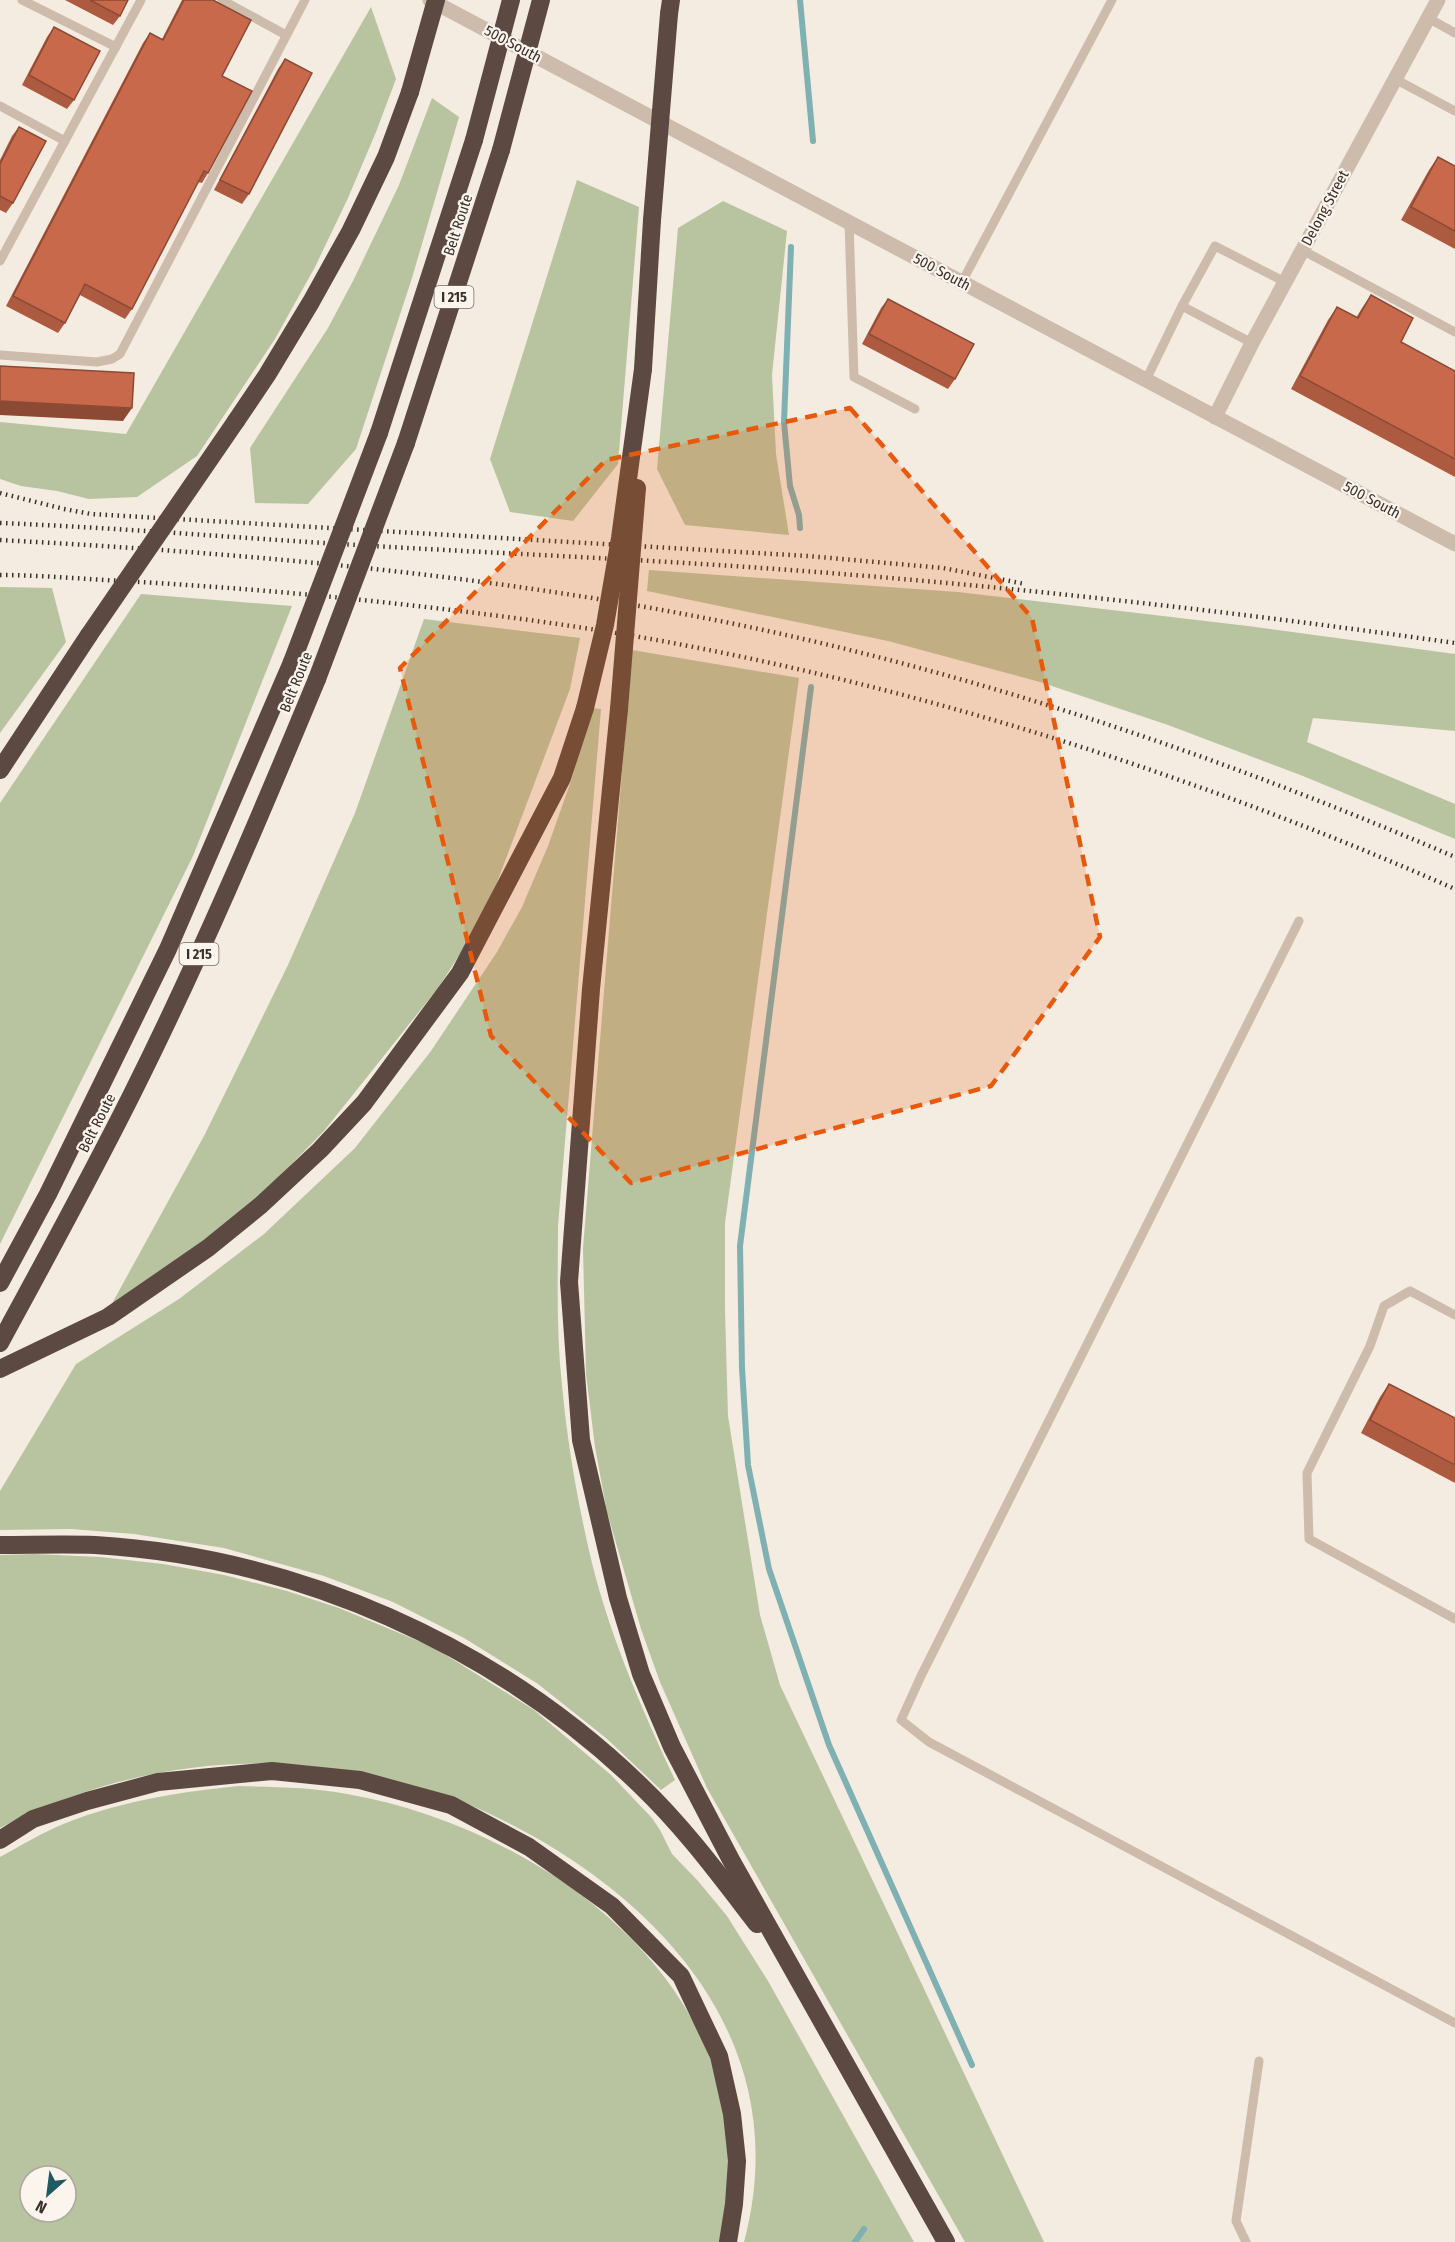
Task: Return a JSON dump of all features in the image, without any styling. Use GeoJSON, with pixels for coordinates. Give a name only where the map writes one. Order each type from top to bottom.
{"type":"FeatureCollection","features":[{"type":"Feature","properties":{"kind":"highway"},"geometry":{"type":"LineString","coordinates":[[0,770],[89,635],[267,375],[311,303],[351,230],[386,157],[410,92],[436,0]]}},
{"type":"Feature","properties":{"kind":"highway","name":"Belt Route"},"geometry":{"type":"LineString","coordinates":[[0,1283],[48,1194],[168,949],[292,662],[379,433],[474,140],[511,0]]}},
{"type":"Feature","properties":{"kind":"highway","name":"Belt Route"},"geometry":{"type":"LineString","coordinates":[[0,1343],[132,1094],[195,963],[317,679],[406,443],[501,150],[541,0]]}},
{"type":"Feature","properties":{"kind":"highway"},"geometry":{"type":"LineString","coordinates":[[670,7],[652,220],[635,532],[591,989],[569,1282],[580,1440],[618,1598],[641,1674],[672,1747],[731,1860],[946,2242]]}},
{"type":"Feature","properties":{"kind":"highway"},"geometry":{"type":"LineString","coordinates":[[0,1369],[108,1317],[208,1248],[261,1205],[320,1150],[364,1103],[460,973],[562,778],[585,708],[605,625],[643,369]]}},
{"type":"Feature","properties":{"kind":"highway"},"geometry":{"type":"LineString","coordinates":[[0,1545],[95,1545],[169,1554],[245,1569],[310,1587],[375,1611],[454,1648],[524,1690],[569,1723],[640,1785],[684,1831],[719,1874],[803,1986]]}},
{"type":"Feature","properties":{"kind":"highway"},"geometry":{"type":"LineString","coordinates":[[0,1839],[33,1819],[87,1801],[158,1782],[272,1771],[360,1780],[451,1805],[529,1847],[612,1906],[681,1976],[719,2056],[732,2114],[737,2161],[728,2242]]}},
{"type":"Feature","properties":{"kind":"street","name":"500 South"},"geometry":{"type":"LineString","coordinates":[[430,0],[1455,544]]}},
{"type":"Feature","properties":{"kind":"street","name":"Delong Street"},"geometry":{"type":"LineString","coordinates":[[1215,417],[1252,343],[1438,0]]}},
{"type":"Feature","properties":{"kind":"lane"},"geometry":{"type":"LineString","coordinates":[[22,0],[116,47]]}},
{"type":"Feature","properties":{"kind":"lane"},"geometry":{"type":"LineString","coordinates":[[0,261],[4,243],[65,141],[141,0]]}},
{"type":"Feature","properties":{"kind":"lane"},"geometry":{"type":"LineString","coordinates":[[222,0],[286,35]]}},
{"type":"Feature","properties":{"kind":"lane"},"geometry":{"type":"LineString","coordinates":[[0,355],[97,362],[112,359],[120,354],[305,0]]}},
{"type":"Feature","properties":{"kind":"lane"},"geometry":{"type":"LineString","coordinates":[[962,282],[1112,0]]}},
{"type":"Feature","properties":{"kind":"lane"},"geometry":{"type":"LineString","coordinates":[[1428,18],[1455,33]]}},
{"type":"Feature","properties":{"kind":"lane"},"geometry":{"type":"LineString","coordinates":[[1395,79],[1455,111]]}},
{"type":"Feature","properties":{"kind":"lane"},"geometry":{"type":"LineString","coordinates":[[0,106],[65,141]]}},
{"type":"Feature","properties":{"kind":"lane"},"geometry":{"type":"LineString","coordinates":[[849,222],[854,377],[915,409]]}},
{"type":"Feature","properties":{"kind":"lane"},"geometry":{"type":"LineString","coordinates":[[1146,380],[1182,306],[1215,246],[1285,282]]}},
{"type":"Feature","properties":{"kind":"lane"},"geometry":{"type":"LineString","coordinates":[[1302,250],[1455,332]]}},
{"type":"Feature","properties":{"kind":"lane"},"geometry":{"type":"LineString","coordinates":[[1182,306],[1252,343]]}},
{"type":"Feature","properties":{"kind":"lane"},"geometry":{"type":"LineString","coordinates":[[1299,921],[926,1665],[902,1720],[929,1742],[1455,2023]]}},
{"type":"Feature","properties":{"kind":"lane"},"geometry":{"type":"LineString","coordinates":[[1455,1315],[1410,1291],[1384,1306],[1370,1346],[1307,1473],[1310,1539],[1455,1619]]}},
{"type":"Feature","properties":{"kind":"lane"},"geometry":{"type":"LineString","coordinates":[[1246,2242],[1236,2221],[1259,2061]]}},
{"type":"Feature","properties":{"kind":"highlighted area"},"geometry":{"type":"Polygon","coordinates":[[[850,408],[1032,618],[1100,937],[991,1086],[631,1183],[491,1036],[400,668],[606,460],[850,408]]]}},
{"type":"Feature","properties":{"kind":"green space"},"geometry":{"type":"Polygon","coordinates":[[[371,7],[396,79],[376,132],[315,267],[275,339],[197,456],[137,497],[89,499],[57,491],[21,486],[0,479],[0,422],[126,434],[371,7]]]}},
{"type":"Feature","properties":{"kind":"green space"},"geometry":{"type":"Polygon","coordinates":[[[432,98],[459,117],[412,278],[356,449],[308,504],[255,503],[250,448],[328,328],[354,279],[399,185],[432,98]]]}},
{"type":"Feature","properties":{"kind":"green space"},"geometry":{"type":"Polygon","coordinates":[[[577,180],[639,207],[618,464],[573,521],[510,512],[490,459],[577,180]]]}},
{"type":"Feature","properties":{"kind":"green space"},"geometry":{"type":"Polygon","coordinates":[[[723,201],[787,231],[772,375],[776,454],[789,535],[685,525],[657,469],[678,228],[723,201]]]}},
{"type":"Feature","properties":{"kind":"green space"},"geometry":{"type":"Polygon","coordinates":[[[649,570],[958,592],[1248,626],[1455,654],[1455,731],[1313,718],[1307,742],[1455,804],[1455,839],[1303,776],[1168,725],[1040,682],[888,641],[647,591],[649,570]]]}},
{"type":"Feature","properties":{"kind":"green space"},"geometry":{"type":"Polygon","coordinates":[[[0,587],[52,588],[66,642],[0,733],[0,587]]]}},
{"type":"Feature","properties":{"kind":"green space"},"geometry":{"type":"Polygon","coordinates":[[[141,594],[292,606],[193,856],[0,1244],[0,803],[141,594]]]}},
{"type":"Feature","properties":{"kind":"green space"},"geometry":{"type":"Polygon","coordinates":[[[424,619],[580,638],[570,689],[496,885],[471,937],[438,988],[324,1131],[255,1201],[159,1277],[109,1309],[204,1136],[288,965],[355,813],[424,619]]]}},
{"type":"Feature","properties":{"kind":"green space"},"geometry":{"type":"Polygon","coordinates":[[[632,650],[799,678],[725,1223],[728,1416],[760,1615],[780,1685],[1044,2242],[965,2242],[707,1788],[660,1682],[641,1629],[607,1512],[595,1447],[586,1374],[583,1248],[632,650]]]}},
{"type":"Feature","properties":{"kind":"green space"},"geometry":{"type":"Polygon","coordinates":[[[592,708],[601,709],[558,1226],[560,1365],[572,1466],[595,1577],[625,1666],[675,1780],[661,1790],[606,1738],[538,1684],[464,1638],[393,1602],[324,1576],[224,1548],[134,1534],[71,1529],[0,1530],[0,1491],[76,1364],[179,1299],[264,1234],[355,1148],[431,1051],[497,952],[522,907],[548,846],[572,778],[592,708]]]}},
{"type":"Feature","properties":{"kind":"green space"},"geometry":{"type":"Polygon","coordinates":[[[0,1555],[100,1557],[163,1564],[224,1575],[287,1591],[339,1608],[433,1647],[534,1710],[611,1775],[652,1818],[672,1854],[727,1916],[768,1981],[914,2242],[744,2242],[755,2165],[749,2093],[726,2028],[690,1968],[643,1916],[586,1870],[523,1831],[456,1799],[426,1790],[310,1766],[262,1763],[223,1765],[184,1769],[108,1785],[35,1811],[0,1828],[0,1555]]]}},
{"type":"Feature","properties":{"kind":"green space"},"geometry":{"type":"Polygon","coordinates":[[[238,1786],[293,1788],[347,1794],[413,1810],[479,1835],[542,1868],[600,1910],[650,1959],[690,2015],[717,2078],[729,2147],[729,2171],[721,2242],[0,2242],[0,1857],[49,1830],[87,1815],[151,1798],[238,1786]]]}},
{"type":"Feature","properties":{"kind":"building"},"geometry":{"type":"Polygon","coordinates":[[[90,0],[128,0],[120,16],[90,0]]]}},
{"type":"Feature","properties":{"kind":"building"},"geometry":{"type":"Polygon","coordinates":[[[184,0],[213,0],[251,20],[222,76],[252,91],[208,173],[204,171],[132,309],[85,284],[65,323],[13,296],[150,33],[163,40],[184,0]]]}},
{"type":"Feature","properties":{"kind":"building"},"geometry":{"type":"Polygon","coordinates":[[[54,27],[100,51],[74,100],[29,75],[54,27]]]}},
{"type":"Feature","properties":{"kind":"building"},"geometry":{"type":"Polygon","coordinates":[[[285,59],[312,73],[249,194],[220,180],[285,59]]]}},
{"type":"Feature","properties":{"kind":"building"},"geometry":{"type":"Polygon","coordinates":[[[19,127],[46,141],[13,203],[0,196],[0,164],[19,127]]]}},
{"type":"Feature","properties":{"kind":"building"},"geometry":{"type":"Polygon","coordinates":[[[1438,157],[1455,166],[1455,231],[1411,207],[1438,157]]]}},
{"type":"Feature","properties":{"kind":"building"},"geometry":{"type":"Polygon","coordinates":[[[1371,295],[1413,318],[1401,342],[1455,371],[1455,459],[1300,376],[1337,307],[1358,318],[1371,295]]]}},
{"type":"Feature","properties":{"kind":"building"},"geometry":{"type":"Polygon","coordinates":[[[888,299],[974,344],[955,379],[869,334],[888,299]]]}},
{"type":"Feature","properties":{"kind":"building"},"geometry":{"type":"Polygon","coordinates":[[[0,366],[134,373],[132,408],[0,401],[0,366]]]}},
{"type":"Feature","properties":{"kind":"building"},"geometry":{"type":"Polygon","coordinates":[[[1389,1384],[1455,1418],[1455,1465],[1370,1420],[1389,1384]]]}},
{"type":"Feature","properties":{"kind":"waterway"},"geometry":{"type":"LineString","coordinates":[[800,0],[813,141]]}},
{"type":"Feature","properties":{"kind":"waterway"},"geometry":{"type":"LineString","coordinates":[[791,247],[784,422],[790,486],[799,515],[800,528]]}},
{"type":"Feature","properties":{"kind":"waterway"},"geometry":{"type":"LineString","coordinates":[[811,687],[740,1246],[742,1368],[748,1465],[769,1569],[829,1745],[972,2065]]}},
{"type":"Feature","properties":{"kind":"waterway"},"geometry":{"type":"LineString","coordinates":[[855,2242],[864,2229]]}},
{"type":"Feature","properties":{"kind":"railway"},"geometry":{"type":"LineString","coordinates":[[0,493],[91,514],[808,556],[943,568],[1025,584]]}},
{"type":"Feature","properties":{"kind":"railway"},"geometry":{"type":"LineString","coordinates":[[0,523],[688,563],[914,580],[1275,619],[1455,643]]}},
{"type":"Feature","properties":{"kind":"railway"},"geometry":{"type":"LineString","coordinates":[[0,540],[273,559],[455,578],[635,605],[725,622],[912,666],[1096,721],[1277,785],[1455,857]]}},
{"type":"Feature","properties":{"kind":"railway"},"geometry":{"type":"LineString","coordinates":[[0,575],[214,587],[405,605],[610,632],[755,659],[959,710],[1161,773],[1260,809],[1455,889]]}}]}
